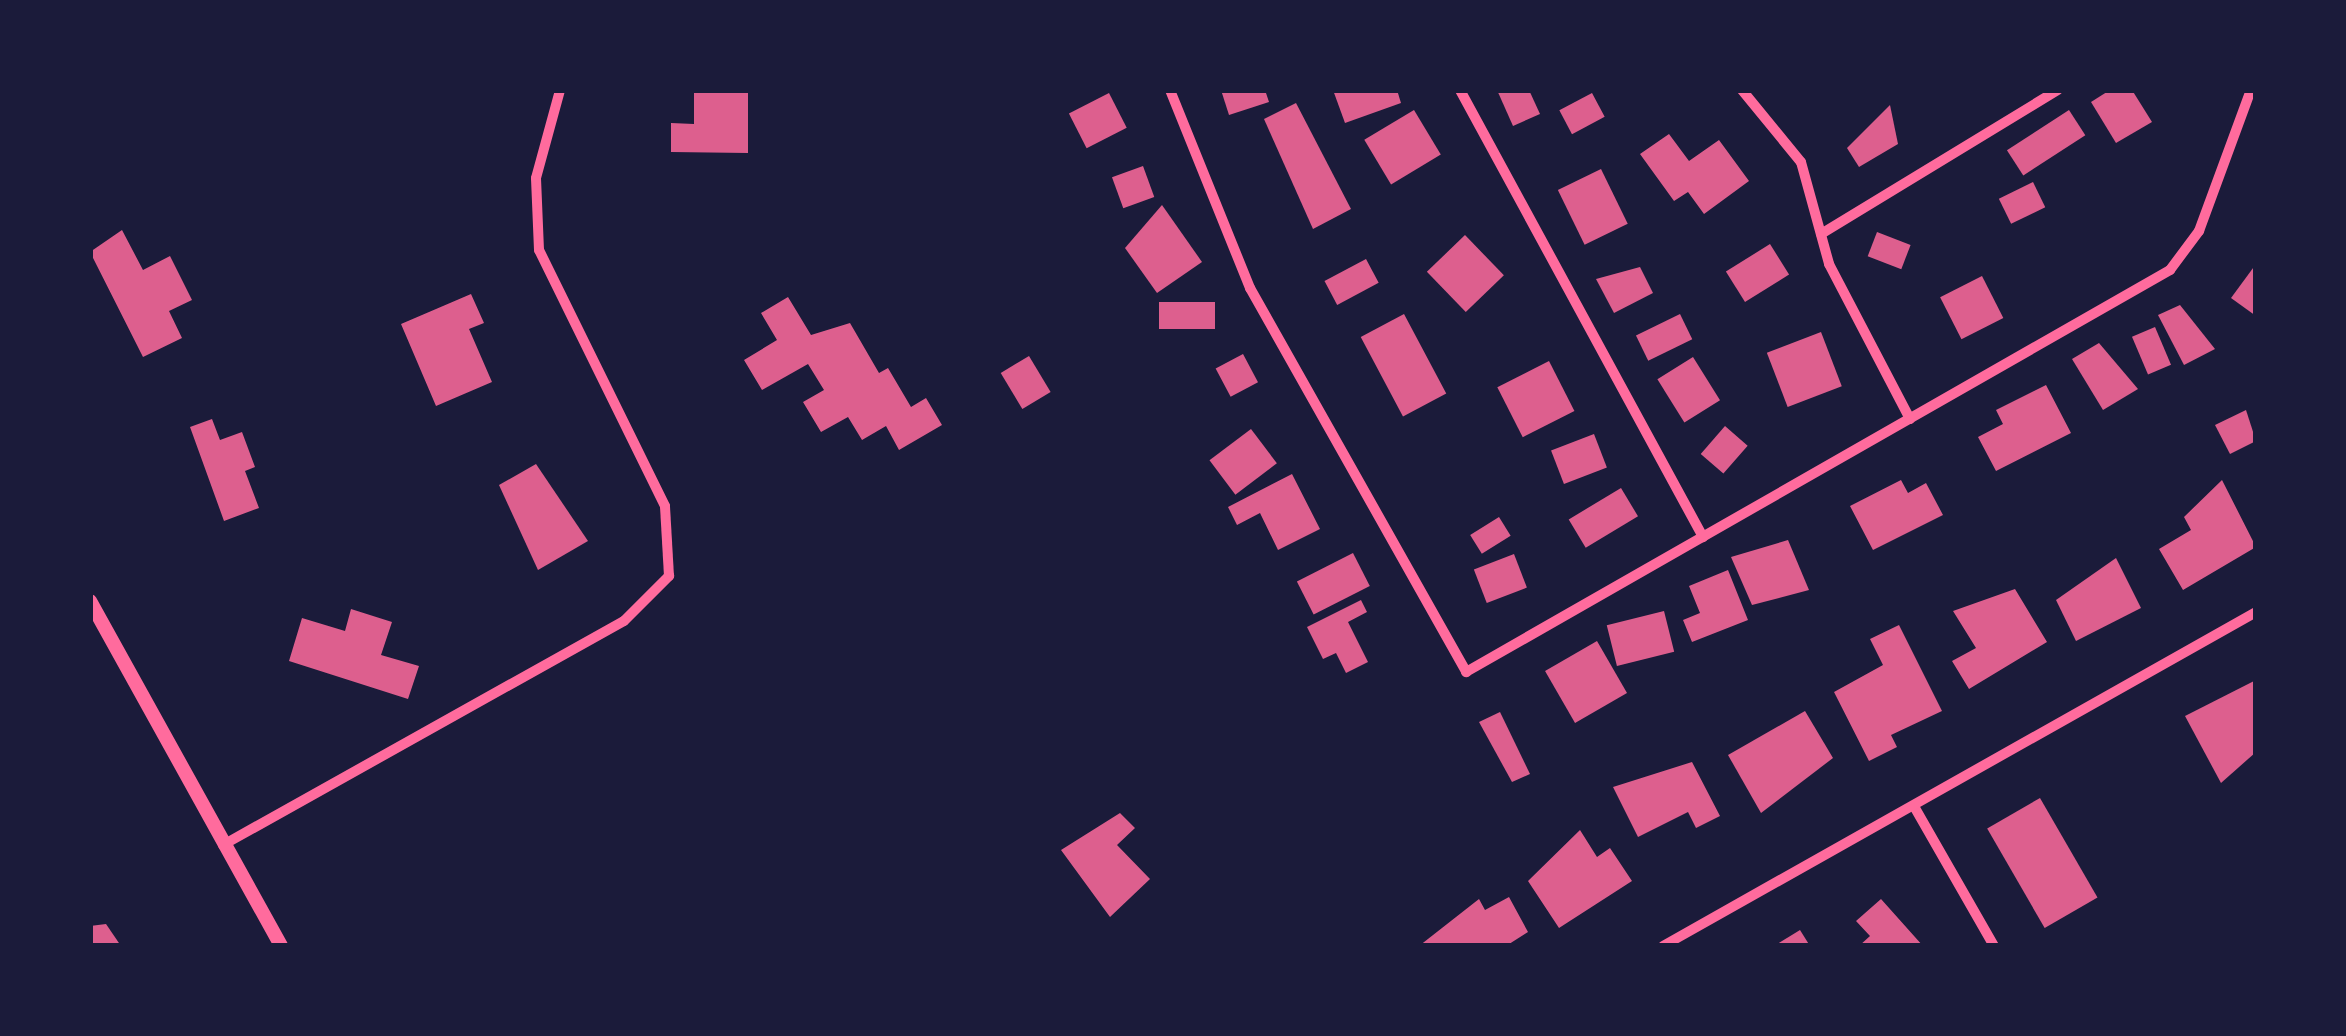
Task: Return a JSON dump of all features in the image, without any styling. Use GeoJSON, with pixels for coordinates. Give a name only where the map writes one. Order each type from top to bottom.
{"type":"FeatureCollection","features":[{"type":"Feature","properties":{"kind":"street"},"geometry":{"type":"LineString","coordinates":[[223,845],[624,621],[669,576],[665,506],[539,250],[536,178],[560,90]]}},
{"type":"Feature","properties":{"kind":"street"},"geometry":{"type":"LineString","coordinates":[[1170,90],[1250,288],[1466,672],[2170,270],[2199,231],[2251,90]]}},
{"type":"Feature","properties":{"kind":"street"},"geometry":{"type":"LineString","coordinates":[[1460,90],[1703,537]]}},
{"type":"Feature","properties":{"kind":"street"},"geometry":{"type":"LineString","coordinates":[[1742,90],[1801,162],[1821,234],[1910,419]]}},
{"type":"Feature","properties":{"kind":"street"},"geometry":{"type":"LineString","coordinates":[[1821,234],[2058,90]]}},
{"type":"Feature","properties":{"kind":"street"},"geometry":{"type":"LineString","coordinates":[[90,602],[280,946]]}},
{"type":"Feature","properties":{"kind":"street"},"geometry":{"type":"LineString","coordinates":[[1664,946],[2256,613]]}},
{"type":"Feature","properties":{"kind":"street"},"geometry":{"type":"LineString","coordinates":[[1916,808],[1994,946]]}},
{"type":"Feature","properties":{"kind":"building"},"geometry":{"type":"Polygon","coordinates":[[[694,90],[748,90],[748,153],[671,152],[671,123],[694,124],[694,90]]]}},
{"type":"Feature","properties":{"kind":"building"},"geometry":{"type":"Polygon","coordinates":[[[1221,90],[1265,90],[1269,102],[1229,115],[1221,90]]]}},
{"type":"Feature","properties":{"kind":"building"},"geometry":{"type":"Polygon","coordinates":[[[1333,90],[1397,90],[1401,103],[1345,123],[1333,90]]]}},
{"type":"Feature","properties":{"kind":"building"},"geometry":{"type":"Polygon","coordinates":[[[1497,90],[1529,90],[1540,114],[1513,126],[1497,90]]]}},
{"type":"Feature","properties":{"kind":"building"},"geometry":{"type":"Polygon","coordinates":[[[2110,90],[2132,90],[2152,122],[2116,143],[2091,102],[2110,90]]]}},
{"type":"Feature","properties":{"kind":"building"},"geometry":{"type":"Polygon","coordinates":[[[1109,93],[1127,128],[1087,148],[1069,113],[1109,93]]]}},
{"type":"Feature","properties":{"kind":"building"},"geometry":{"type":"Polygon","coordinates":[[[1592,93],[1605,117],[1572,134],[1559,110],[1592,93]]]}},
{"type":"Feature","properties":{"kind":"building"},"geometry":{"type":"Polygon","coordinates":[[[1296,103],[1351,209],[1313,229],[1264,119],[1296,103]]]}},
{"type":"Feature","properties":{"kind":"building"},"geometry":{"type":"Polygon","coordinates":[[[1890,105],[1898,144],[1859,167],[1847,148],[1890,105]]]}},
{"type":"Feature","properties":{"kind":"building"},"geometry":{"type":"Polygon","coordinates":[[[1414,110],[1441,155],[1391,184],[1364,140],[1414,110]]]}},
{"type":"Feature","properties":{"kind":"building"},"geometry":{"type":"Polygon","coordinates":[[[2069,110],[2085,135],[2023,175],[2007,150],[2069,110]]]}},
{"type":"Feature","properties":{"kind":"building"},"geometry":{"type":"Polygon","coordinates":[[[1669,134],[1689,161],[1719,140],[1749,181],[1704,214],[1688,192],[1674,201],[1640,154],[1669,134]]]}},
{"type":"Feature","properties":{"kind":"building"},"geometry":{"type":"Polygon","coordinates":[[[1143,166],[1154,197],[1123,208],[1112,177],[1143,166]]]}},
{"type":"Feature","properties":{"kind":"building"},"geometry":{"type":"Polygon","coordinates":[[[1601,169],[1628,224],[1585,245],[1558,190],[1601,169]]]}},
{"type":"Feature","properties":{"kind":"building"},"geometry":{"type":"Polygon","coordinates":[[[2033,182],[2045,207],[2011,224],[1999,199],[2033,182]]]}},
{"type":"Feature","properties":{"kind":"building"},"geometry":{"type":"Polygon","coordinates":[[[1162,205],[1202,262],[1157,293],[1125,248],[1162,205]]]}},
{"type":"Feature","properties":{"kind":"building"},"geometry":{"type":"Polygon","coordinates":[[[122,230],[143,270],[170,256],[192,300],[169,311],[182,338],[143,357],[90,252],[122,230]]]}},
{"type":"Feature","properties":{"kind":"building"},"geometry":{"type":"Polygon","coordinates":[[[1877,232],[1911,245],[1901,269],[1868,256],[1877,232]]]}},
{"type":"Feature","properties":{"kind":"building"},"geometry":{"type":"Polygon","coordinates":[[[1465,235],[1504,275],[1466,312],[1427,272],[1465,235]]]}},
{"type":"Feature","properties":{"kind":"building"},"geometry":{"type":"Polygon","coordinates":[[[1770,244],[1789,275],[1745,302],[1726,272],[1770,244]]]}},
{"type":"Feature","properties":{"kind":"building"},"geometry":{"type":"Polygon","coordinates":[[[1366,259],[1379,283],[1337,305],[1325,281],[1366,259]]]}},
{"type":"Feature","properties":{"kind":"building"},"geometry":{"type":"Polygon","coordinates":[[[2256,264],[2256,316],[2231,298],[2256,264]]]}},
{"type":"Feature","properties":{"kind":"building"},"geometry":{"type":"Polygon","coordinates":[[[1640,267],[1653,293],[1614,313],[1596,279],[1640,267]]]}},
{"type":"Feature","properties":{"kind":"building"},"geometry":{"type":"Polygon","coordinates":[[[1982,276],[2003,318],[1961,339],[1940,297],[1982,276]]]}},
{"type":"Feature","properties":{"kind":"building"},"geometry":{"type":"Polygon","coordinates":[[[471,294],[484,323],[469,329],[492,382],[436,406],[401,324],[471,294]]]}},
{"type":"Feature","properties":{"kind":"building"},"geometry":{"type":"Polygon","coordinates":[[[788,297],[811,335],[850,323],[879,373],[888,368],[911,407],[926,398],[942,425],[899,450],[886,426],[862,440],[848,417],[821,432],[803,402],[824,390],[808,364],[762,390],[744,360],[777,340],[761,313],[788,297]]]}},
{"type":"Feature","properties":{"kind":"building"},"geometry":{"type":"Polygon","coordinates":[[[1159,302],[1215,302],[1215,329],[1159,329],[1159,302]]]}},
{"type":"Feature","properties":{"kind":"building"},"geometry":{"type":"Polygon","coordinates":[[[2180,305],[2215,349],[2184,365],[2158,315],[2180,305]]]}},
{"type":"Feature","properties":{"kind":"building"},"geometry":{"type":"Polygon","coordinates":[[[1404,314],[1446,393],[1403,416],[1361,337],[1404,314]]]}},
{"type":"Feature","properties":{"kind":"building"},"geometry":{"type":"Polygon","coordinates":[[[1680,314],[1692,339],[1648,361],[1636,335],[1680,314]]]}},
{"type":"Feature","properties":{"kind":"building"},"geometry":{"type":"Polygon","coordinates":[[[2155,327],[2171,365],[2148,375],[2132,337],[2155,327]]]}},
{"type":"Feature","properties":{"kind":"building"},"geometry":{"type":"Polygon","coordinates":[[[1821,332],[1842,386],[1788,407],[1767,353],[1821,332]]]}},
{"type":"Feature","properties":{"kind":"building"},"geometry":{"type":"Polygon","coordinates":[[[2099,343],[2138,389],[2103,410],[2072,359],[2099,343]]]}},
{"type":"Feature","properties":{"kind":"building"},"geometry":{"type":"Polygon","coordinates":[[[1243,354],[1258,382],[1231,397],[1216,369],[1243,354]]]}},
{"type":"Feature","properties":{"kind":"building"},"geometry":{"type":"Polygon","coordinates":[[[1029,356],[1051,392],[1022,409],[1001,373],[1029,356]]]}},
{"type":"Feature","properties":{"kind":"building"},"geometry":{"type":"Polygon","coordinates":[[[1693,357],[1720,400],[1684,423],[1657,379],[1693,357]]]}},
{"type":"Feature","properties":{"kind":"building"},"geometry":{"type":"Polygon","coordinates":[[[1549,361],[1574,411],[1523,437],[1497,387],[1549,361]]]}},
{"type":"Feature","properties":{"kind":"building"},"geometry":{"type":"Polygon","coordinates":[[[2046,385],[2071,433],[1996,471],[1978,437],[2003,424],[1996,410],[2046,385]]]}},
{"type":"Feature","properties":{"kind":"building"},"geometry":{"type":"Polygon","coordinates":[[[2246,410],[2256,441],[2230,454],[2215,425],[2246,410]]]}},
{"type":"Feature","properties":{"kind":"building"},"geometry":{"type":"Polygon","coordinates":[[[212,419],[220,440],[242,432],[255,467],[245,471],[259,508],[224,521],[190,427],[212,419]]]}},
{"type":"Feature","properties":{"kind":"building"},"geometry":{"type":"Polygon","coordinates":[[[1725,426],[1748,446],[1723,474],[1701,454],[1725,426]]]}},
{"type":"Feature","properties":{"kind":"building"},"geometry":{"type":"Polygon","coordinates":[[[1251,429],[1277,463],[1235,495],[1209,460],[1251,429]]]}},
{"type":"Feature","properties":{"kind":"building"},"geometry":{"type":"Polygon","coordinates":[[[1594,434],[1607,468],[1564,484],[1551,450],[1594,434]]]}},
{"type":"Feature","properties":{"kind":"building"},"geometry":{"type":"Polygon","coordinates":[[[536,464],[588,541],[538,570],[499,485],[536,464]]]}},
{"type":"Feature","properties":{"kind":"building"},"geometry":{"type":"Polygon","coordinates":[[[1292,474],[1320,529],[1278,550],[1260,513],[1237,525],[1228,507],[1292,474]]]}},
{"type":"Feature","properties":{"kind":"building"},"geometry":{"type":"Polygon","coordinates":[[[1901,480],[1908,493],[1926,483],[1943,515],[1873,550],[1850,506],[1901,480]]]}},
{"type":"Feature","properties":{"kind":"building"},"geometry":{"type":"Polygon","coordinates":[[[2222,480],[2256,547],[2183,590],[2159,549],[2191,530],[2184,517],[2222,480]]]}},
{"type":"Feature","properties":{"kind":"building"},"geometry":{"type":"Polygon","coordinates":[[[1621,488],[1638,516],[1586,548],[1569,519],[1621,488]]]}},
{"type":"Feature","properties":{"kind":"building"},"geometry":{"type":"Polygon","coordinates":[[[1499,517],[1511,536],[1482,554],[1470,535],[1499,517]]]}},
{"type":"Feature","properties":{"kind":"building"},"geometry":{"type":"Polygon","coordinates":[[[1788,540],[1809,590],[1752,605],[1731,557],[1788,540]]]}},
{"type":"Feature","properties":{"kind":"building"},"geometry":{"type":"Polygon","coordinates":[[[1353,553],[1370,586],[1314,615],[1297,582],[1353,553]]]}},
{"type":"Feature","properties":{"kind":"building"},"geometry":{"type":"Polygon","coordinates":[[[1514,554],[1527,588],[1487,603],[1474,569],[1514,554]]]}},
{"type":"Feature","properties":{"kind":"building"},"geometry":{"type":"Polygon","coordinates":[[[2116,558],[2141,608],[2076,641],[2056,600],[2116,558]]]}},
{"type":"Feature","properties":{"kind":"building"},"geometry":{"type":"Polygon","coordinates":[[[1728,570],[1748,620],[1692,642],[1683,620],[1700,613],[1689,586],[1728,570]]]}},
{"type":"Feature","properties":{"kind":"building"},"geometry":{"type":"Polygon","coordinates":[[[2015,589],[2047,642],[1969,689],[1952,661],[1976,648],[1953,611],[2015,589]]]}},
{"type":"Feature","properties":{"kind":"building"},"geometry":{"type":"Polygon","coordinates":[[[1361,600],[1367,612],[1348,622],[1368,662],[1346,673],[1336,653],[1323,659],[1307,627],[1361,600]]]}},
{"type":"Feature","properties":{"kind":"building"},"geometry":{"type":"Polygon","coordinates":[[[351,609],[392,622],[381,655],[419,666],[408,699],[289,661],[302,618],[345,631],[351,609]]]}},
{"type":"Feature","properties":{"kind":"building"},"geometry":{"type":"Polygon","coordinates":[[[1664,611],[1674,652],[1617,666],[1607,625],[1664,611]]]}},
{"type":"Feature","properties":{"kind":"building"},"geometry":{"type":"Polygon","coordinates":[[[1899,625],[1942,711],[1891,735],[1897,747],[1869,761],[1834,692],[1883,665],[1870,639],[1899,625]]]}},
{"type":"Feature","properties":{"kind":"building"},"geometry":{"type":"Polygon","coordinates":[[[1597,641],[1627,693],[1575,723],[1545,671],[1597,641]]]}},
{"type":"Feature","properties":{"kind":"building"},"geometry":{"type":"Polygon","coordinates":[[[2256,680],[2256,752],[2221,783],[2185,716],[2256,680]]]}},
{"type":"Feature","properties":{"kind":"building"},"geometry":{"type":"Polygon","coordinates":[[[1805,711],[1833,758],[1761,813],[1728,755],[1805,711]]]}},
{"type":"Feature","properties":{"kind":"building"},"geometry":{"type":"Polygon","coordinates":[[[1500,712],[1530,774],[1512,782],[1479,722],[1500,712]]]}},
{"type":"Feature","properties":{"kind":"building"},"geometry":{"type":"Polygon","coordinates":[[[1692,762],[1720,816],[1696,828],[1688,812],[1638,837],[1613,787],[1692,762]]]}},
{"type":"Feature","properties":{"kind":"building"},"geometry":{"type":"Polygon","coordinates":[[[2040,798],[2098,898],[2045,928],[1987,828],[2040,798]]]}},
{"type":"Feature","properties":{"kind":"building"},"geometry":{"type":"Polygon","coordinates":[[[1120,813],[1135,828],[1117,845],[1150,879],[1110,917],[1061,850],[1120,813]]]}},
{"type":"Feature","properties":{"kind":"building"},"geometry":{"type":"Polygon","coordinates":[[[1580,830],[1597,857],[1610,848],[1632,881],[1559,928],[1528,881],[1580,830]]]}},
{"type":"Feature","properties":{"kind":"building"},"geometry":{"type":"Polygon","coordinates":[[[1509,897],[1528,932],[1506,946],[1419,946],[1479,899],[1485,910],[1509,897]]]}},
{"type":"Feature","properties":{"kind":"building"},"geometry":{"type":"Polygon","coordinates":[[[1881,899],[1923,946],[1859,946],[1870,936],[1856,921],[1881,899]]]}},
{"type":"Feature","properties":{"kind":"building"},"geometry":{"type":"Polygon","coordinates":[[[106,924],[121,946],[90,946],[90,926],[106,924]]]}},
{"type":"Feature","properties":{"kind":"building"},"geometry":{"type":"Polygon","coordinates":[[[1800,930],[1810,946],[1774,946],[1800,930]]]}}]}
